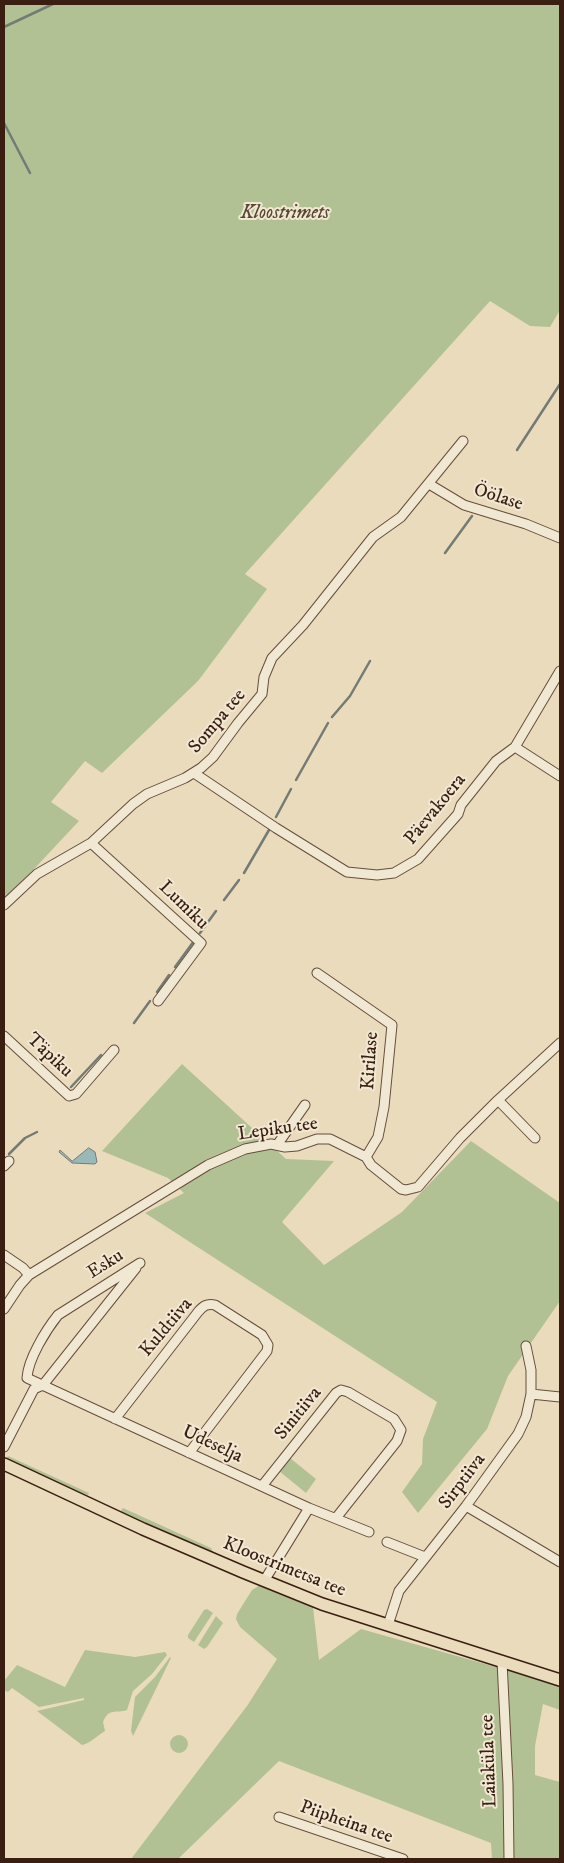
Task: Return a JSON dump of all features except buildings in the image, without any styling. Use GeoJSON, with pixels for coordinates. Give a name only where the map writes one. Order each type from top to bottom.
{"type":"FeatureCollection","features":[{"type":"Feature","properties":{"kind":"main road","name":"Kloostrimetsa tee"},"geometry":{"type":"LineString","coordinates":[[4,1468],[322,1604],[560,1680]]}},
{"type":"Feature","properties":{"kind":"street","name":"Sompa tee"},"geometry":{"type":"LineString","coordinates":[[4,905],[37,874],[91,843],[133,804],[147,794],[186,778],[213,757],[262,694],[264,677],[272,658],[303,625],[373,537],[401,517],[462,441]]}},
{"type":"Feature","properties":{"kind":"street","name":"Öölase"},"geometry":{"type":"LineString","coordinates":[[429,484],[464,505],[526,524],[560,538]]}},
{"type":"Feature","properties":{"kind":"street","name":"Päevakoera"},"geometry":{"type":"LineString","coordinates":[[194,773],[276,828],[347,872],[377,875],[394,872],[418,859],[458,814],[461,805],[496,761],[515,747],[560,671]]}},
{"type":"Feature","properties":{"kind":"street"},"geometry":{"type":"LineString","coordinates":[[515,747],[560,776]]}},
{"type":"Feature","properties":{"kind":"street","name":"Lumiku"},"geometry":{"type":"LineString","coordinates":[[91,843],[201,943],[158,1001]]}},
{"type":"Feature","properties":{"kind":"street","name":"Kirilase"},"geometry":{"type":"LineString","coordinates":[[317,972],[392,1025],[384,1107],[378,1137],[366,1157]]}},
{"type":"Feature","properties":{"kind":"street","name":"Täpiku"},"geometry":{"type":"LineString","coordinates":[[4,1036],[69,1096],[76,1094],[114,1050]]}},
{"type":"Feature","properties":{"kind":"street","name":"Lepiku tee"},"geometry":{"type":"LineString","coordinates":[[4,1310],[20,1285],[29,1275],[208,1165],[245,1149],[272,1144],[285,1147],[297,1146],[317,1139],[330,1139],[366,1157],[371,1165],[401,1189],[406,1190],[418,1187],[460,1138],[560,1043]]}},
{"type":"Feature","properties":{"kind":"street"},"geometry":{"type":"LineString","coordinates":[[498,1100],[536,1138]]}},
{"type":"Feature","properties":{"kind":"street"},"geometry":{"type":"LineString","coordinates":[[277,1144],[306,1105]]}},
{"type":"Feature","properties":{"kind":"street"},"geometry":{"type":"LineString","coordinates":[[4,1256],[23,1268],[29,1275]]}},
{"type":"Feature","properties":{"kind":"street","name":"Esku"},"geometry":{"type":"LineString","coordinates":[[4,1448],[34,1389],[43,1385],[140,1263],[67,1308],[54,1320],[27,1369],[26,1378],[43,1385]]}},
{"type":"Feature","properties":{"kind":"street","name":"Kuldtiiva"},"geometry":{"type":"LineString","coordinates":[[115,1419],[203,1306],[215,1305],[262,1335],[268,1345],[267,1351],[189,1453]]}},
{"type":"Feature","properties":{"kind":"street","name":"Sirptiiva"},"geometry":{"type":"LineString","coordinates":[[388,1625],[399,1591],[466,1506],[518,1434],[526,1417],[531,1394],[531,1370],[526,1346]]}},
{"type":"Feature","properties":{"kind":"street","name":"Udeselja"},"geometry":{"type":"LineString","coordinates":[[43,1385],[309,1508],[369,1532]]}},
{"type":"Feature","properties":{"kind":"street","name":"Sinitiiva"},"geometry":{"type":"LineString","coordinates":[[262,1486],[336,1393],[341,1390],[348,1392],[394,1419],[399,1424],[401,1430],[397,1441],[336,1518]]}},
{"type":"Feature","properties":{"kind":"street"},"geometry":{"type":"LineString","coordinates":[[531,1394],[560,1397]]}},
{"type":"Feature","properties":{"kind":"street"},"geometry":{"type":"LineString","coordinates":[[466,1506],[560,1562]]}},
{"type":"Feature","properties":{"kind":"street"},"geometry":{"type":"LineString","coordinates":[[264,1580],[309,1508]]}},
{"type":"Feature","properties":{"kind":"street"},"geometry":{"type":"LineString","coordinates":[[387,1542],[425,1557]]}},
{"type":"Feature","properties":{"kind":"street","name":"Laiaküla tee"},"geometry":{"type":"LineString","coordinates":[[502,1661],[508,1784],[509,1859]]}},
{"type":"Feature","properties":{"kind":"street","name":"Piipheina tee"},"geometry":{"type":"LineString","coordinates":[[279,1817],[403,1859]]}},
{"type":"Feature","properties":{"kind":"green space","name":"Kloostrimets"},"geometry":{"type":"Polygon","coordinates":[[[4,4],[560,4],[560,310],[550,327],[530,326],[490,301],[245,574],[267,589],[198,681],[102,773],[85,761],[51,802],[79,821],[4,901],[4,4]]]}},
{"type":"Feature","properties":{"kind":"green space"},"geometry":{"type":"Polygon","coordinates":[[[182,1064],[286,1159],[334,1161],[282,1222],[324,1265],[402,1212],[471,1141],[560,1203],[560,1301],[508,1376],[487,1429],[418,1513],[402,1492],[422,1464],[423,1439],[437,1402],[145,1213],[184,1193],[168,1178],[102,1151],[182,1064]]]}},
{"type":"Feature","properties":{"kind":"green space"},"geometry":{"type":"Polygon","coordinates":[[[8,1456],[89,1493],[88,1495],[61,1487],[8,1460],[8,1456]]]}},
{"type":"Feature","properties":{"kind":"green space"},"geometry":{"type":"Polygon","coordinates":[[[290,1458],[316,1479],[306,1493],[279,1471],[290,1458]]]}},
{"type":"Feature","properties":{"kind":"green space"},"geometry":{"type":"Polygon","coordinates":[[[123,1508],[211,1548],[213,1552],[211,1553],[127,1516],[120,1512],[123,1508]]]}},
{"type":"Feature","properties":{"kind":"green space"},"geometry":{"type":"Polygon","coordinates":[[[260,1585],[264,1585],[313,1607],[319,1660],[361,1629],[560,1685],[560,1710],[543,1704],[535,1746],[535,1775],[560,1782],[560,1859],[492,1859],[491,1843],[279,1761],[178,1859],[131,1859],[247,1706],[277,1659],[240,1627],[236,1619],[237,1614],[252,1590],[260,1585]]]}},
{"type":"Feature","properties":{"kind":"green space"},"geometry":{"type":"Polygon","coordinates":[[[207,1609],[213,1613],[194,1642],[188,1638],[188,1635],[204,1610],[207,1609]]]}},
{"type":"Feature","properties":{"kind":"green space"},"geometry":{"type":"Polygon","coordinates":[[[216,1616],[223,1623],[204,1649],[198,1645],[216,1616]]]}},
{"type":"Feature","properties":{"kind":"green space"},"geometry":{"type":"Polygon","coordinates":[[[85,1650],[135,1657],[165,1652],[167,1655],[152,1674],[133,1691],[127,1710],[108,1714],[103,1722],[105,1731],[82,1745],[37,1711],[84,1700],[84,1698],[39,1707],[12,1688],[8,1692],[4,1690],[4,1681],[17,1665],[65,1687],[85,1650]]]}},
{"type":"Feature","properties":{"kind":"green space"},"geometry":{"type":"Polygon","coordinates":[[[170,1657],[133,1736],[131,1731],[135,1697],[155,1677],[170,1657]]]}},
{"type":"Feature","properties":{"kind":"green space"},"geometry":{"type":"Polygon","coordinates":[[[175,1735],[183,1735],[188,1740],[186,1751],[175,1753],[170,1748],[170,1740],[175,1735]]]}},
{"type":"Feature","properties":{"kind":"water"},"geometry":{"type":"Polygon","coordinates":[[[89,1148],[95,1152],[97,1162],[95,1164],[72,1163],[59,1152],[60,1150],[72,1161],[89,1148]]]}},
{"type":"Feature","properties":{"kind":"waterway"},"geometry":{"type":"LineString","coordinates":[[4,27],[53,4]]}},
{"type":"Feature","properties":{"kind":"waterway"},"geometry":{"type":"LineString","coordinates":[[4,123],[30,173]]}},
{"type":"Feature","properties":{"kind":"waterway"},"geometry":{"type":"LineString","coordinates":[[517,450],[560,384]]}},
{"type":"Feature","properties":{"kind":"waterway"},"geometry":{"type":"LineString","coordinates":[[445,553],[472,516]]}},
{"type":"Feature","properties":{"kind":"waterway"},"geometry":{"type":"LineString","coordinates":[[332,717],[350,696],[370,661]]}},
{"type":"Feature","properties":{"kind":"waterway"},"geometry":{"type":"LineString","coordinates":[[296,780],[328,723]]}},
{"type":"Feature","properties":{"kind":"waterway"},"geometry":{"type":"LineString","coordinates":[[276,817],[291,789]]}},
{"type":"Feature","properties":{"kind":"waterway"},"geometry":{"type":"LineString","coordinates":[[244,873],[269,830]]}},
{"type":"Feature","properties":{"kind":"waterway"},"geometry":{"type":"LineString","coordinates":[[224,900],[239,880]]}},
{"type":"Feature","properties":{"kind":"waterway"},"geometry":{"type":"LineString","coordinates":[[200,933],[216,911]]}},
{"type":"Feature","properties":{"kind":"waterway"},"geometry":{"type":"LineString","coordinates":[[175,967],[194,941]]}},
{"type":"Feature","properties":{"kind":"waterway"},"geometry":{"type":"LineString","coordinates":[[157,992],[169,975]]}},
{"type":"Feature","properties":{"kind":"waterway"},"geometry":{"type":"LineString","coordinates":[[134,1023],[150,1001]]}},
{"type":"Feature","properties":{"kind":"waterway"},"geometry":{"type":"LineString","coordinates":[[71,1087],[101,1055]]}},
{"type":"Feature","properties":{"kind":"waterway"},"geometry":{"type":"LineString","coordinates":[[9,1154],[25,1138],[37,1132]]}}]}
